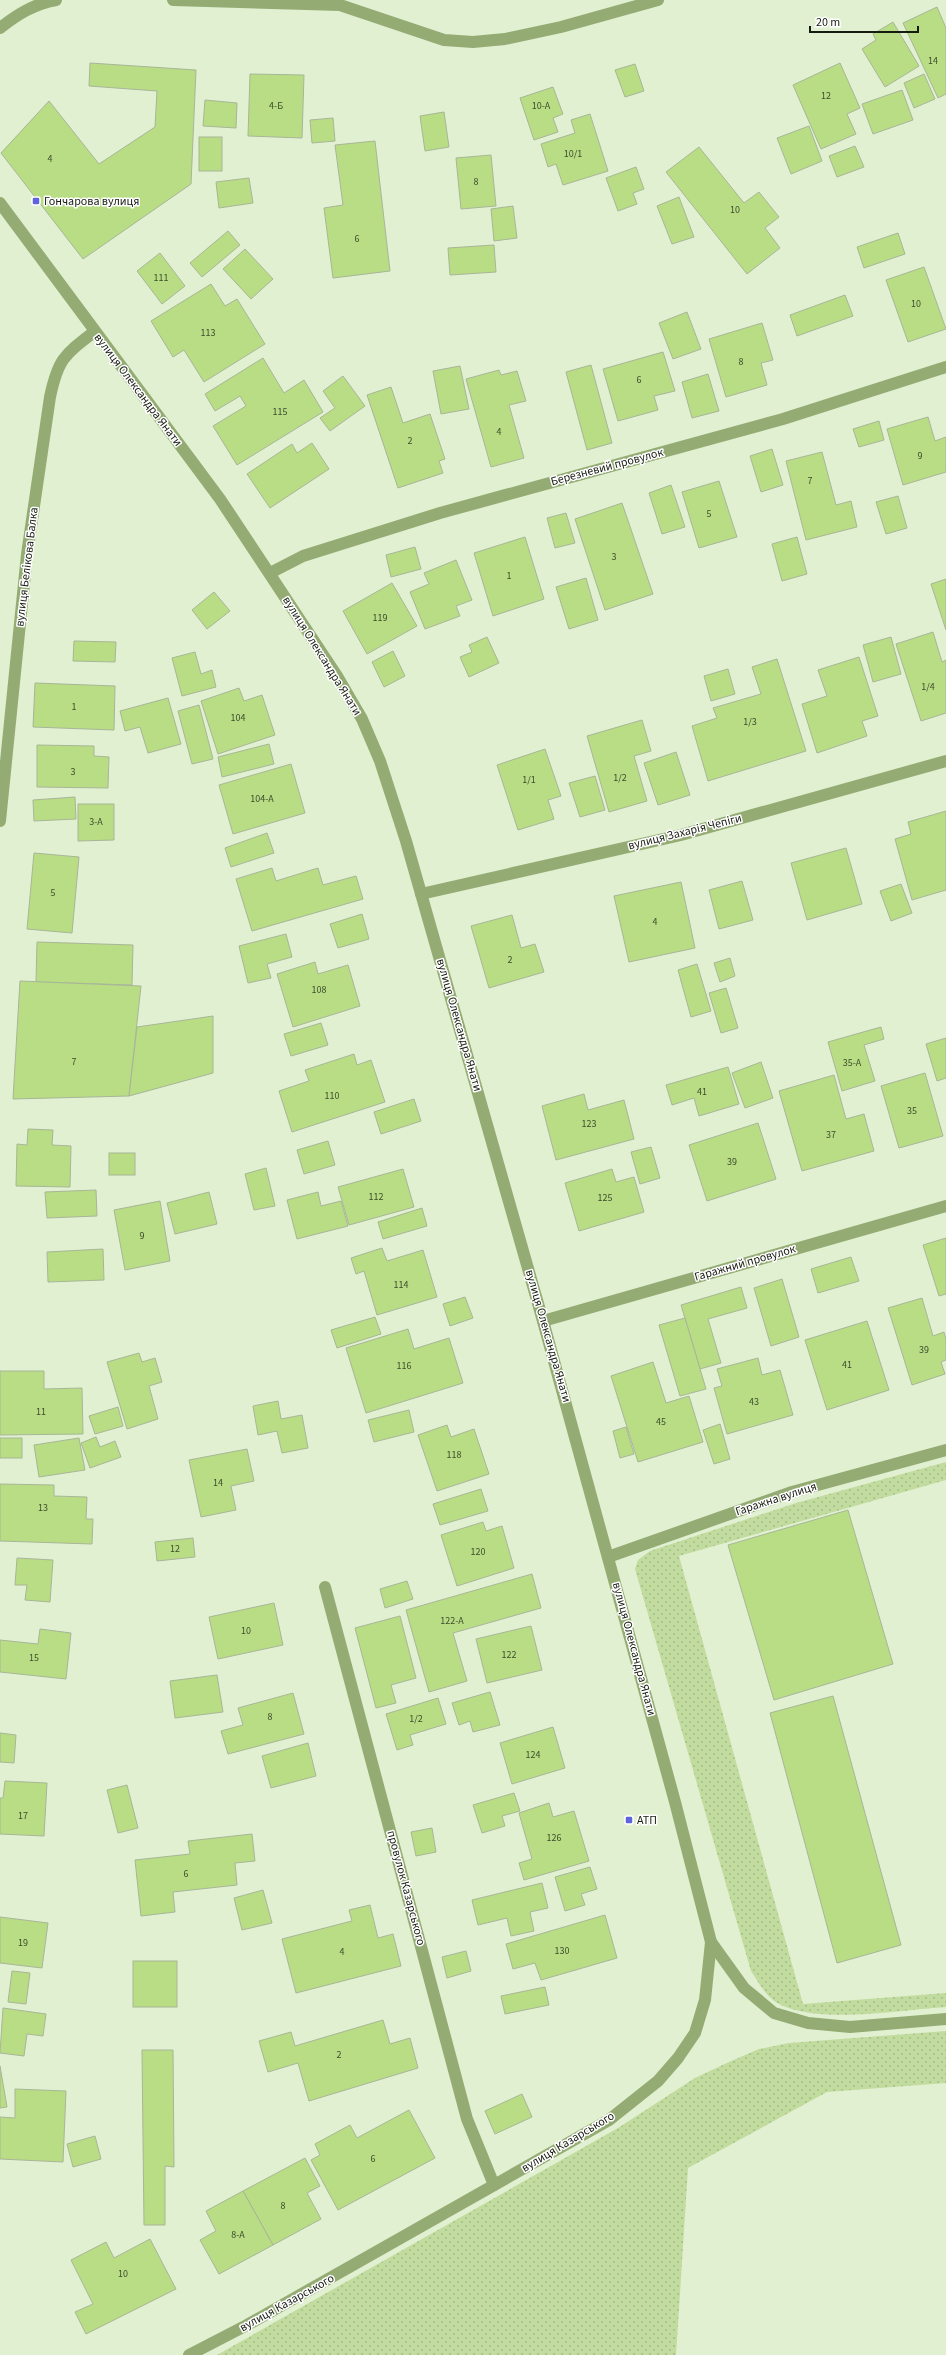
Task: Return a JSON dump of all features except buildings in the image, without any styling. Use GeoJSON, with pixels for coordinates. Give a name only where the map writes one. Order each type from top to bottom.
{"type":"FeatureCollection","features":[{"type":"Feature","properties":{"kind":"street"},"geometry":{"type":"LineString","coordinates":[[0,28],[19,13],[43,3],[56,0]]}},
{"type":"Feature","properties":{"kind":"street"},"geometry":{"type":"LineString","coordinates":[[173,0],[340,2],[444,40],[473,42],[505,39],[554,28],[658,0]]}},
{"type":"Feature","properties":{"kind":"street","name":"вулиця Олександра Янати"},"geometry":{"type":"LineString","coordinates":[[0,203],[94,332],[220,499],[337,676],[362,719],[380,761],[421,894],[543,1321],[711,1942]]}},
{"type":"Feature","properties":{"kind":"street","name":"вулиця Белікова Балка"},"geometry":{"type":"LineString","coordinates":[[0,821],[27,554],[50,397],[55,373],[65,355],[94,332]]}},
{"type":"Feature","properties":{"kind":"street","name":"Березневий провулок"},"geometry":{"type":"LineString","coordinates":[[270,573],[303,556],[440,513],[783,419],[946,367]]}},
{"type":"Feature","properties":{"kind":"street","name":"вулиця Захарія Чепіги"},"geometry":{"type":"LineString","coordinates":[[421,894],[681,835],[946,761]]}},
{"type":"Feature","properties":{"kind":"street","name":"Гаражний провулок"},"geometry":{"type":"LineString","coordinates":[[543,1321],[946,1206]]}},
{"type":"Feature","properties":{"kind":"street","name":"Гаражна вулиця"},"geometry":{"type":"LineString","coordinates":[[608,1557],[792,1492],[946,1450]]}},
{"type":"Feature","properties":{"kind":"street","name":"провулок Казарського"},"geometry":{"type":"LineString","coordinates":[[325,1587],[467,2119],[494,2185]]}},
{"type":"Feature","properties":{"kind":"street"},"geometry":{"type":"LineString","coordinates":[[711,1942],[744,1988],[774,2013],[808,2023],[850,2026],[946,2019]]}},
{"type":"Feature","properties":{"kind":"street","name":"вулиця Казарського"},"geometry":{"type":"LineString","coordinates":[[189,2355],[247,2326],[609,2120],[658,2081],[678,2058],[695,2033],[705,2000],[711,1942]]}},
{"type":"Feature","properties":{"kind":"green space"},"geometry":{"type":"Polygon","coordinates":[[[946,1462],[946,1480],[679,1556],[803,2004],[946,1993],[946,2007],[884,2013],[839,2015],[798,2011],[781,2005],[772,1999],[751,1971],[635,1569],[638,1560],[650,1551],[796,1503],[946,1462]]]}},
{"type":"Feature","properties":{"kind":"green space"},"geometry":{"type":"Polygon","coordinates":[[[946,2031],[946,2083],[827,2092],[688,2168],[676,2355],[217,2355],[618,2128],[695,2078],[729,2062],[759,2049],[789,2043],[946,2031]]]}},
{"type":"Feature","properties":{"kind":"place","name":"Гончарова вулиця"},"geometry":{"type":"Point","coordinates":[36,201]}},
{"type":"Feature","properties":{"kind":"place","name":"АТП"},"geometry":{"type":"Point","coordinates":[629,1820]}}]}
